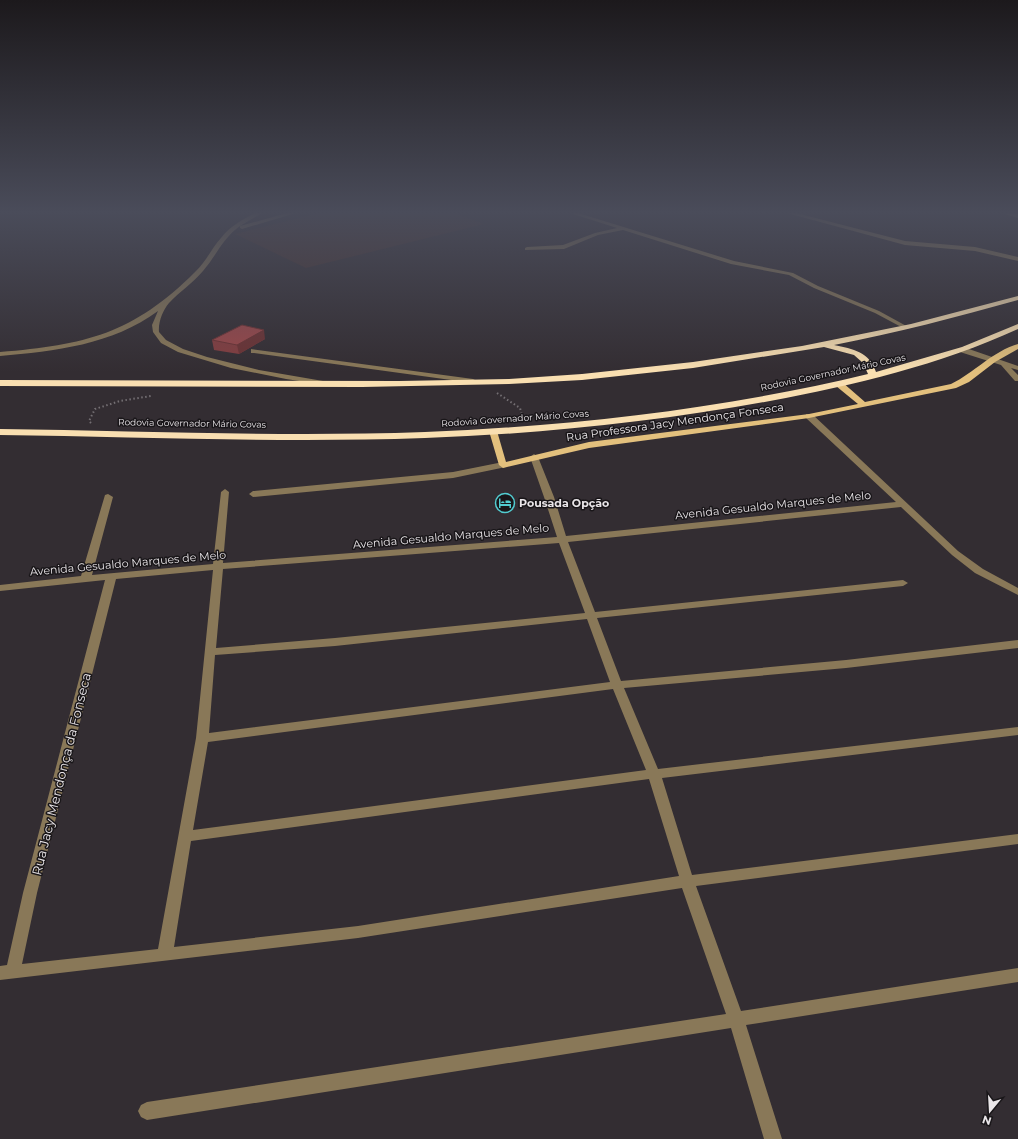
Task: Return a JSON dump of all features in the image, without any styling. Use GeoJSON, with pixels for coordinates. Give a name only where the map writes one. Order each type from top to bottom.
{"type":"FeatureCollection","features":[{"type":"Feature","properties":{"kind":"highway"},"geometry":{"type":"LineString","coordinates":[[0,383],[327,384],[580,377],[730,361],[823,345],[907,328],[1018,298]]}},
{"type":"Feature","properties":{"kind":"highway","name":"Rodovia Governador Mário Covas"},"geometry":{"type":"LineString","coordinates":[[0,432],[341,436],[426,435],[610,422],[768,398],[840,384],[927,362],[963,350],[1018,326]]}},
{"type":"Feature","properties":{"kind":"highway"},"geometry":{"type":"LineString","coordinates":[[823,345],[863,356],[868,360],[873,376]]}},
{"type":"Feature","properties":{"kind":"main road","name":"Rua Professora Jacy Mendonça Fonseca"},"geometry":{"type":"LineString","coordinates":[[503,465],[589,444],[810,416],[953,386],[966,380],[992,360],[1018,346]]}},
{"type":"Feature","properties":{"kind":"main road"},"geometry":{"type":"LineString","coordinates":[[840,384],[863,404]]}},
{"type":"Feature","properties":{"kind":"main road"},"geometry":{"type":"LineString","coordinates":[[493,431],[503,465]]}},
{"type":"Feature","properties":{"kind":"street"},"geometry":{"type":"LineString","coordinates":[[0,354],[65,347],[98,340],[126,328],[166,303],[204,266]]}},
{"type":"Feature","properties":{"kind":"street"},"geometry":{"type":"LineString","coordinates":[[750,266],[791,274],[816,287],[878,312],[907,328]]}},
{"type":"Feature","properties":{"kind":"street"},"geometry":{"type":"LineString","coordinates":[[166,303],[156,323],[156,332],[160,340],[176,349],[193,356],[222,363],[327,384]]}},
{"type":"Feature","properties":{"kind":"street"},"geometry":{"type":"LineString","coordinates":[[963,350],[1018,368]]}},
{"type":"Feature","properties":{"kind":"street"},"geometry":{"type":"LineString","coordinates":[[254,352],[473,381]]}},
{"type":"Feature","properties":{"kind":"street"},"geometry":{"type":"LineString","coordinates":[[1003,364],[1018,379]]}},
{"type":"Feature","properties":{"kind":"street"},"geometry":{"type":"LineString","coordinates":[[810,416],[955,553],[979,571],[1018,592]]}},
{"type":"Feature","properties":{"kind":"street"},"geometry":{"type":"LineString","coordinates":[[534,457],[549,497],[562,540],[590,615],[654,774],[688,881],[736,1019],[773,1139]]}},
{"type":"Feature","properties":{"kind":"street","name":"Rua Professora Jacy Mendonça Fonseca"},"geometry":{"type":"LineString","coordinates":[[253,494],[453,475],[503,465]]}},
{"type":"Feature","properties":{"kind":"street"},"geometry":{"type":"LineString","coordinates":[[165,954],[202,738],[211,652],[224,492]]}},
{"type":"Feature","properties":{"kind":"street"},"geometry":{"type":"LineString","coordinates":[[86,578],[108,497]]}},
{"type":"Feature","properties":{"kind":"street","name":"Avenida Gesualdo Marques de Melo"},"geometry":{"type":"LineString","coordinates":[[0,588],[86,578],[562,540],[904,504]]}},
{"type":"Feature","properties":{"kind":"street","name":"Rua Jacy Mendonça da Fonseca"},"geometry":{"type":"LineString","coordinates":[[6,972],[30,893],[111,577]]}},
{"type":"Feature","properties":{"kind":"street"},"geometry":{"type":"LineString","coordinates":[[211,652],[335,642],[903,583]]}},
{"type":"Feature","properties":{"kind":"street"},"geometry":{"type":"LineString","coordinates":[[202,738],[617,685],[846,664],[1018,644]]}},
{"type":"Feature","properties":{"kind":"street"},"geometry":{"type":"LineString","coordinates":[[185,836],[654,774],[1018,731]]}},
{"type":"Feature","properties":{"kind":"street"},"geometry":{"type":"LineString","coordinates":[[6,972],[358,932],[688,881],[1018,839]]}},
{"type":"Feature","properties":{"kind":"street"},"geometry":{"type":"LineString","coordinates":[[147,1111],[1018,974]]}},
{"type":"Feature","properties":{"kind":"path"},"geometry":{"type":"LineString","coordinates":[[496,393],[520,408],[527,429]]}},
{"type":"Feature","properties":{"kind":"path"},"geometry":{"type":"LineString","coordinates":[[101,433],[89,421],[95,408],[120,401],[157,395]]}},
{"type":"Feature","properties":{"kind":"shaded area"},"geometry":{"type":"Polygon","coordinates":[[[302,266],[313,266],[306,268],[302,266]]]}},
{"type":"Feature","properties":{"kind":"building"},"geometry":{"type":"Polygon","coordinates":[[[242,325],[264,330],[237,345],[212,340],[242,325]]]}},
{"type":"Feature","properties":{"kind":"place","name":"Pousada Opção"},"geometry":{"type":"Point","coordinates":[505,503]}}]}
